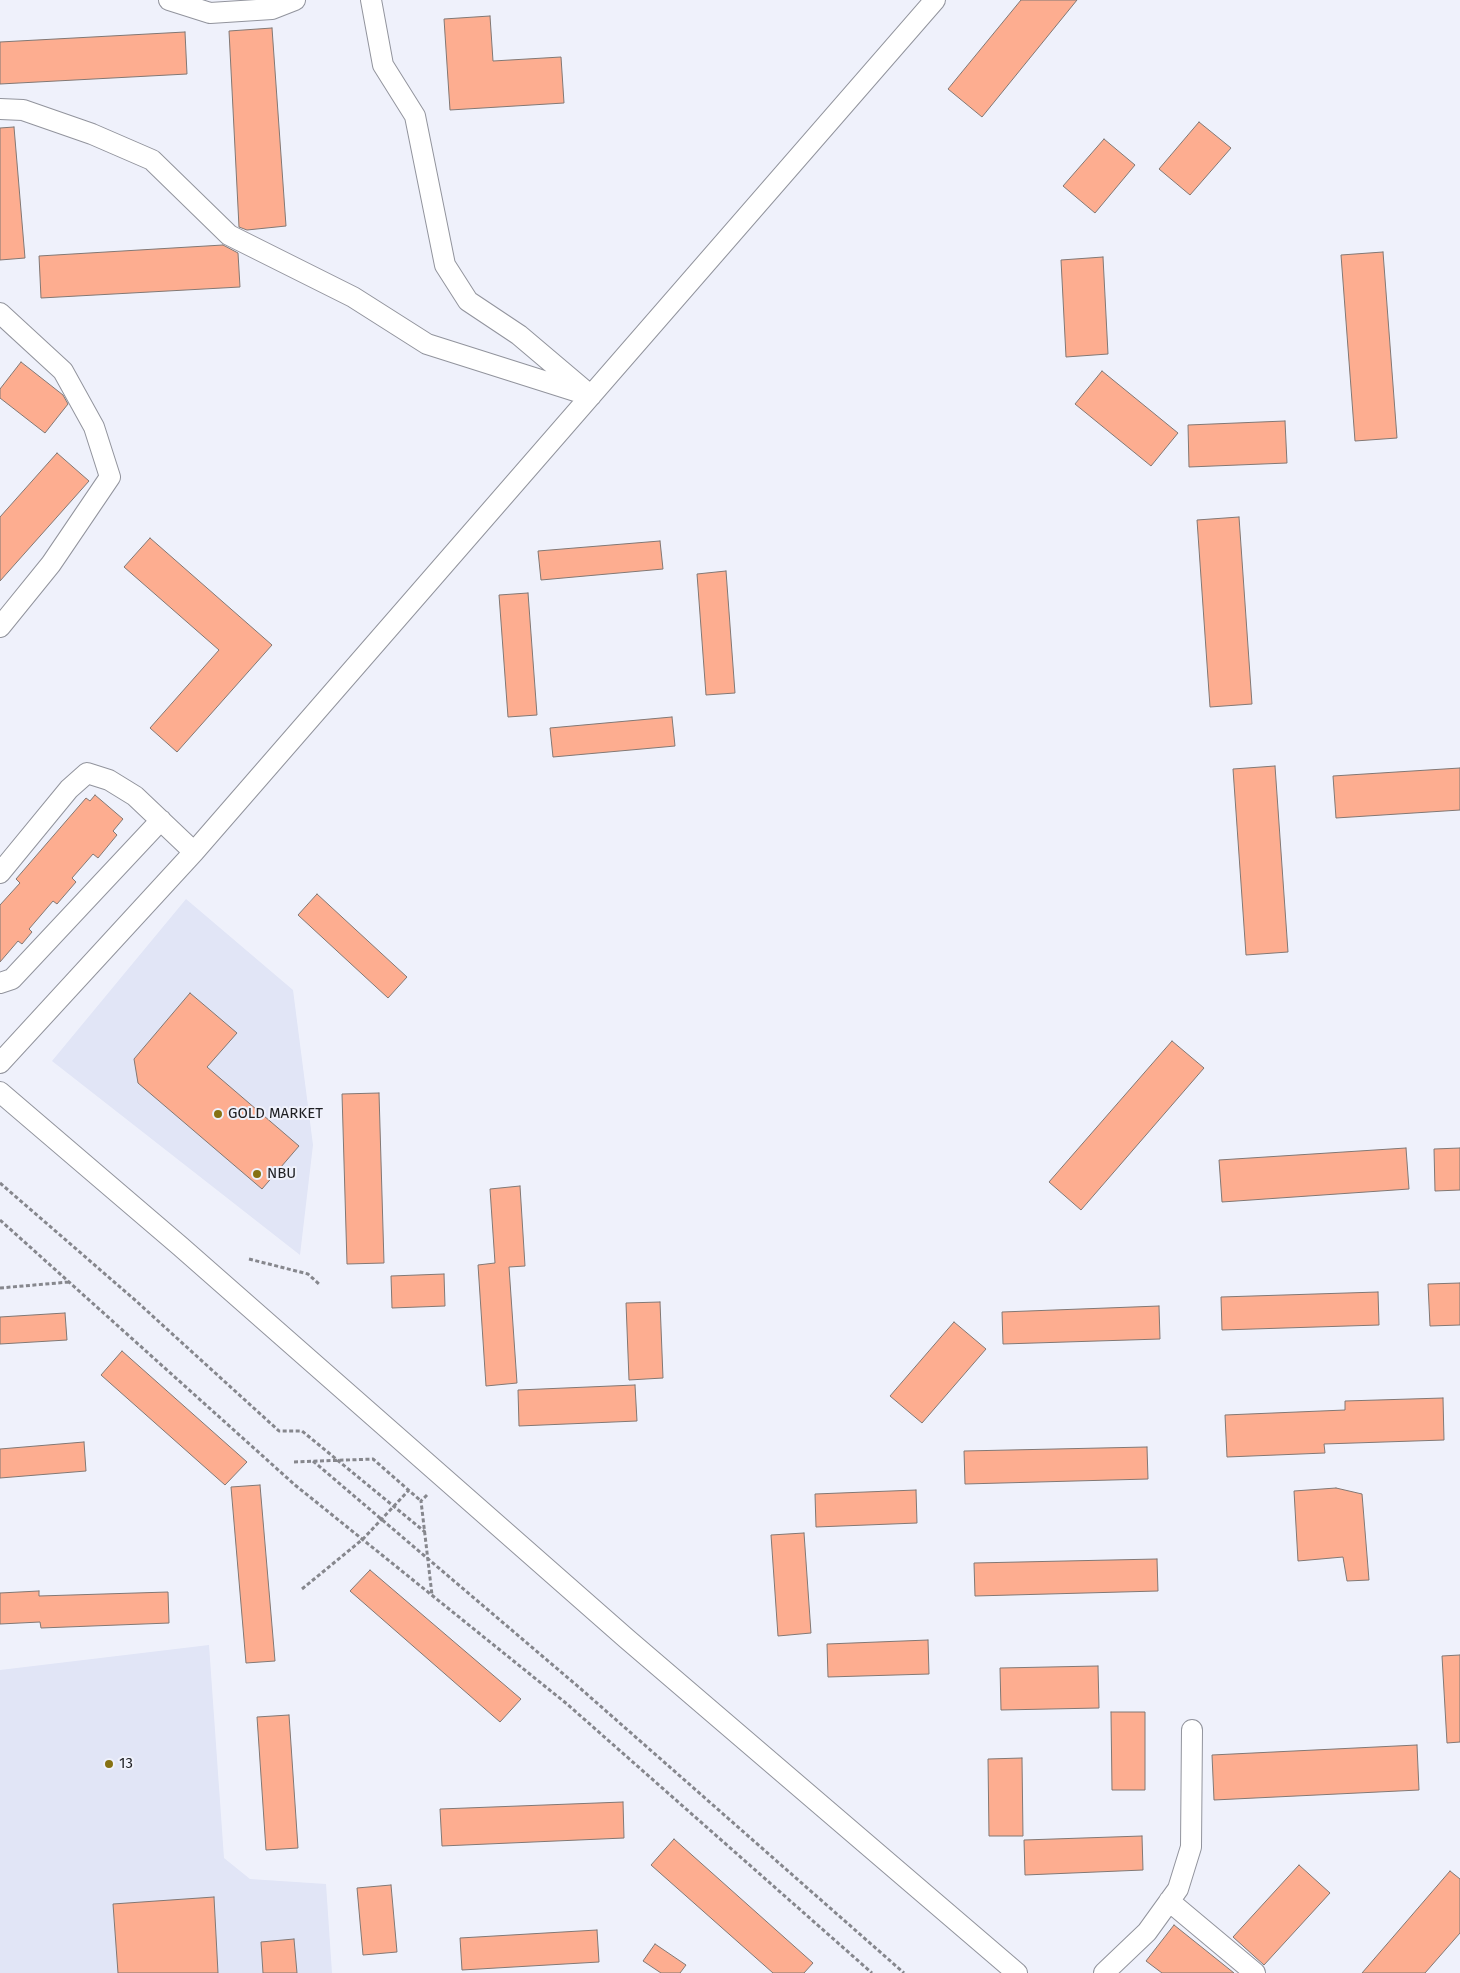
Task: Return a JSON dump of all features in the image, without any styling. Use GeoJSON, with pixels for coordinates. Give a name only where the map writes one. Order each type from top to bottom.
{"type":"FeatureCollection","features":[{"type":"Feature","properties":{"kind":"street"},"geometry":{"type":"LineString","coordinates":[[169,0],[210,13],[272,9],[295,0]]}},
{"type":"Feature","properties":{"kind":"street"},"geometry":{"type":"LineString","coordinates":[[370,0],[383,65],[415,116],[445,265],[468,301],[519,335],[591,396]]}},
{"type":"Feature","properties":{"kind":"street"},"geometry":{"type":"LineString","coordinates":[[0,1063],[194,852],[935,0]]}},
{"type":"Feature","properties":{"kind":"street"},"geometry":{"type":"LineString","coordinates":[[0,109],[23,110],[92,134],[152,160],[229,235],[353,297],[427,344],[591,396]]}},
{"type":"Feature","properties":{"kind":"street"},"geometry":{"type":"LineString","coordinates":[[0,313],[63,371],[94,427],[110,477],[51,564],[0,627]]}},
{"type":"Feature","properties":{"kind":"street"},"geometry":{"type":"LineString","coordinates":[[0,873],[69,789],[87,773],[109,780],[135,796],[194,852]]}},
{"type":"Feature","properties":{"kind":"street"},"geometry":{"type":"LineString","coordinates":[[0,983],[12,979],[160,820]]}},
{"type":"Feature","properties":{"kind":"street"},"geometry":{"type":"LineString","coordinates":[[0,1092],[180,1246],[627,1639],[1017,1973]]}},
{"type":"Feature","properties":{"kind":"street"},"geometry":{"type":"LineString","coordinates":[[1104,1973],[1147,1932],[1178,1889],[1191,1847],[1192,1730]]}},
{"type":"Feature","properties":{"kind":"street"},"geometry":{"type":"LineString","coordinates":[[1169,1901],[1255,1973]]}},
{"type":"Feature","properties":{"kind":"path"},"geometry":{"type":"LineString","coordinates":[[0,1183],[136,1300],[279,1431],[302,1431],[424,1532]]}},
{"type":"Feature","properties":{"kind":"path"},"geometry":{"type":"LineString","coordinates":[[0,1220],[296,1485],[567,1704],[872,1973]]}},
{"type":"Feature","properties":{"kind":"path"},"geometry":{"type":"LineString","coordinates":[[249,1259],[308,1274],[319,1284]]}},
{"type":"Feature","properties":{"kind":"path"},"geometry":{"type":"LineString","coordinates":[[0,1288],[69,1282]]}},
{"type":"Feature","properties":{"kind":"path"},"geometry":{"type":"LineString","coordinates":[[294,1462],[373,1459],[421,1501],[432,1595]]}},
{"type":"Feature","properties":{"kind":"path"},"geometry":{"type":"LineString","coordinates":[[313,1461],[581,1689],[904,1973]]}},
{"type":"Feature","properties":{"kind":"path"},"geometry":{"type":"LineString","coordinates":[[302,1589],[363,1539],[409,1490]]}},
{"type":"Feature","properties":{"kind":"path"},"geometry":{"type":"LineString","coordinates":[[421,1501],[427,1495]]}},
{"type":"Feature","properties":{"kind":"shaded area"},"geometry":{"type":"Polygon","coordinates":[[[186,899],[293,990],[313,1145],[300,1255],[52,1061],[186,899]]]}},
{"type":"Feature","properties":{"kind":"shaded area","name":"13"},"geometry":{"type":"Polygon","coordinates":[[[209,1645],[224,1858],[250,1879],[326,1884],[332,1973],[0,1973],[0,1670],[209,1645]]]}},
{"type":"Feature","properties":{"kind":"building"},"geometry":{"type":"Polygon","coordinates":[[[1021,0],[1077,0],[982,117],[948,89],[1021,0]]]}},
{"type":"Feature","properties":{"kind":"building"},"geometry":{"type":"Polygon","coordinates":[[[490,16],[493,61],[561,57],[564,103],[450,110],[444,19],[490,16]]]}},
{"type":"Feature","properties":{"kind":"building"},"geometry":{"type":"Polygon","coordinates":[[[272,28],[286,226],[247,230],[239,227],[229,31],[272,28]]]}},
{"type":"Feature","properties":{"kind":"building"},"geometry":{"type":"Polygon","coordinates":[[[185,32],[187,74],[0,84],[0,42],[185,32]]]}},
{"type":"Feature","properties":{"kind":"building"},"geometry":{"type":"Polygon","coordinates":[[[1199,122],[1231,148],[1190,195],[1159,169],[1199,122]]]}},
{"type":"Feature","properties":{"kind":"building"},"geometry":{"type":"Polygon","coordinates":[[[14,127],[25,258],[0,260],[0,128],[14,127]]]}},
{"type":"Feature","properties":{"kind":"building"},"geometry":{"type":"Polygon","coordinates":[[[1104,139],[1135,165],[1095,213],[1063,186],[1104,139]]]}},
{"type":"Feature","properties":{"kind":"building"},"geometry":{"type":"Polygon","coordinates":[[[223,245],[238,253],[240,287],[41,298],[39,256],[223,245]]]}},
{"type":"Feature","properties":{"kind":"building"},"geometry":{"type":"Polygon","coordinates":[[[1383,252],[1397,438],[1355,441],[1341,255],[1383,252]]]}},
{"type":"Feature","properties":{"kind":"building"},"geometry":{"type":"Polygon","coordinates":[[[1103,257],[1108,354],[1066,357],[1061,260],[1103,257]]]}},
{"type":"Feature","properties":{"kind":"building"},"geometry":{"type":"Polygon","coordinates":[[[21,362],[63,395],[68,404],[45,433],[0,398],[0,389],[21,362]]]}},
{"type":"Feature","properties":{"kind":"building"},"geometry":{"type":"Polygon","coordinates":[[[1102,371],[1178,433],[1151,466],[1075,404],[1102,371]]]}},
{"type":"Feature","properties":{"kind":"building"},"geometry":{"type":"Polygon","coordinates":[[[1285,421],[1287,463],[1189,467],[1188,425],[1285,421]]]}},
{"type":"Feature","properties":{"kind":"building"},"geometry":{"type":"Polygon","coordinates":[[[57,453],[89,481],[0,581],[0,517],[57,453]]]}},
{"type":"Feature","properties":{"kind":"building"},"geometry":{"type":"Polygon","coordinates":[[[1239,517],[1252,704],[1210,707],[1197,520],[1239,517]]]}},
{"type":"Feature","properties":{"kind":"building"},"geometry":{"type":"Polygon","coordinates":[[[150,538],[272,645],[177,752],[150,728],[219,650],[124,567],[150,538]]]}},
{"type":"Feature","properties":{"kind":"building"},"geometry":{"type":"Polygon","coordinates":[[[660,541],[663,569],[541,580],[538,551],[660,541]]]}},
{"type":"Feature","properties":{"kind":"building"},"geometry":{"type":"Polygon","coordinates":[[[726,571],[735,693],[706,695],[697,574],[726,571]]]}},
{"type":"Feature","properties":{"kind":"building"},"geometry":{"type":"Polygon","coordinates":[[[528,593],[537,715],[508,717],[499,595],[528,593]]]}},
{"type":"Feature","properties":{"kind":"building"},"geometry":{"type":"Polygon","coordinates":[[[672,717],[675,746],[553,757],[550,728],[672,717]]]}},
{"type":"Feature","properties":{"kind":"building"},"geometry":{"type":"Polygon","coordinates":[[[1275,766],[1288,952],[1246,955],[1233,769],[1275,766]]]}},
{"type":"Feature","properties":{"kind":"building"},"geometry":{"type":"Polygon","coordinates":[[[1460,768],[1460,810],[1336,818],[1333,776],[1460,768]]]}},
{"type":"Feature","properties":{"kind":"building"},"geometry":{"type":"Polygon","coordinates":[[[95,795],[123,819],[113,831],[117,835],[98,858],[93,854],[72,878],[76,882],[57,904],[53,901],[29,929],[32,932],[22,944],[18,941],[0,962],[0,905],[20,883],[16,879],[86,798],[90,801],[95,795]]]}},
{"type":"Feature","properties":{"kind":"building"},"geometry":{"type":"Polygon","coordinates":[[[317,894],[407,977],[388,998],[298,915],[317,894]]]}},
{"type":"Feature","properties":{"kind":"building","name":"GOLD MARKET"},"geometry":{"type":"Polygon","coordinates":[[[190,993],[237,1033],[207,1067],[299,1146],[262,1189],[138,1083],[134,1059],[190,993]]]}},
{"type":"Feature","properties":{"kind":"building"},"geometry":{"type":"Polygon","coordinates":[[[1172,1041],[1204,1068],[1081,1210],[1049,1182],[1172,1041]]]}},
{"type":"Feature","properties":{"kind":"building"},"geometry":{"type":"Polygon","coordinates":[[[379,1093],[384,1263],[347,1264],[342,1094],[379,1093]]]}},
{"type":"Feature","properties":{"kind":"building"},"geometry":{"type":"Polygon","coordinates":[[[1406,1148],[1409,1189],[1222,1202],[1219,1160],[1406,1148]]]}},
{"type":"Feature","properties":{"kind":"building"},"geometry":{"type":"Polygon","coordinates":[[[1460,1148],[1460,1190],[1435,1191],[1434,1149],[1460,1148]]]}},
{"type":"Feature","properties":{"kind":"building"},"geometry":{"type":"Polygon","coordinates":[[[520,1186],[525,1266],[509,1267],[517,1383],[486,1386],[478,1265],[495,1263],[490,1189],[520,1186]]]}},
{"type":"Feature","properties":{"kind":"building"},"geometry":{"type":"Polygon","coordinates":[[[444,1274],[445,1306],[392,1308],[391,1276],[444,1274]]]}},
{"type":"Feature","properties":{"kind":"building"},"geometry":{"type":"Polygon","coordinates":[[[1460,1283],[1460,1325],[1430,1326],[1428,1284],[1460,1283]]]}},
{"type":"Feature","properties":{"kind":"building"},"geometry":{"type":"Polygon","coordinates":[[[1378,1292],[1379,1325],[1222,1330],[1221,1297],[1378,1292]]]}},
{"type":"Feature","properties":{"kind":"building"},"geometry":{"type":"Polygon","coordinates":[[[660,1302],[663,1378],[629,1380],[626,1303],[660,1302]]]}},
{"type":"Feature","properties":{"kind":"building"},"geometry":{"type":"Polygon","coordinates":[[[1159,1306],[1160,1339],[1003,1344],[1002,1312],[1159,1306]]]}},
{"type":"Feature","properties":{"kind":"building"},"geometry":{"type":"Polygon","coordinates":[[[65,1313],[67,1340],[0,1344],[0,1317],[65,1313]]]}},
{"type":"Feature","properties":{"kind":"building"},"geometry":{"type":"Polygon","coordinates":[[[954,1322],[986,1349],[922,1423],[890,1396],[954,1322]]]}},
{"type":"Feature","properties":{"kind":"building"},"geometry":{"type":"Polygon","coordinates":[[[122,1351],[247,1462],[225,1485],[101,1375],[122,1351]]]}},
{"type":"Feature","properties":{"kind":"building"},"geometry":{"type":"Polygon","coordinates":[[[635,1385],[637,1421],[519,1426],[518,1390],[635,1385]]]}},
{"type":"Feature","properties":{"kind":"building"},"geometry":{"type":"Polygon","coordinates":[[[1443,1398],[1444,1440],[1324,1444],[1325,1453],[1227,1457],[1225,1415],[1345,1410],[1345,1401],[1443,1398]]]}},
{"type":"Feature","properties":{"kind":"building"},"geometry":{"type":"Polygon","coordinates":[[[84,1442],[86,1471],[0,1478],[0,1449],[84,1442]]]}},
{"type":"Feature","properties":{"kind":"building"},"geometry":{"type":"Polygon","coordinates":[[[1147,1447],[1148,1479],[965,1484],[964,1451],[1147,1447]]]}},
{"type":"Feature","properties":{"kind":"building"},"geometry":{"type":"Polygon","coordinates":[[[260,1485],[275,1661],[246,1663],[231,1487],[260,1485]]]}},
{"type":"Feature","properties":{"kind":"building"},"geometry":{"type":"Polygon","coordinates":[[[1336,1488],[1362,1494],[1369,1580],[1347,1581],[1343,1557],[1298,1561],[1294,1491],[1336,1488]]]}},
{"type":"Feature","properties":{"kind":"building"},"geometry":{"type":"Polygon","coordinates":[[[916,1490],[917,1523],[816,1527],[815,1494],[916,1490]]]}},
{"type":"Feature","properties":{"kind":"building"},"geometry":{"type":"Polygon","coordinates":[[[804,1533],[811,1633],[778,1636],[771,1535],[804,1533]]]}},
{"type":"Feature","properties":{"kind":"building"},"geometry":{"type":"Polygon","coordinates":[[[1157,1559],[1158,1591],[975,1596],[974,1563],[1157,1559]]]}},
{"type":"Feature","properties":{"kind":"building"},"geometry":{"type":"Polygon","coordinates":[[[370,1570],[521,1699],[500,1722],[350,1591],[370,1570]]]}},
{"type":"Feature","properties":{"kind":"building"},"geometry":{"type":"Polygon","coordinates":[[[39,1591],[39,1596],[168,1592],[169,1623],[41,1628],[40,1622],[0,1624],[0,1593],[39,1591]]]}},
{"type":"Feature","properties":{"kind":"building"},"geometry":{"type":"Polygon","coordinates":[[[928,1640],[929,1674],[828,1677],[827,1644],[928,1640]]]}},
{"type":"Feature","properties":{"kind":"building"},"geometry":{"type":"Polygon","coordinates":[[[1460,1655],[1460,1742],[1447,1743],[1442,1656],[1460,1655]]]}},
{"type":"Feature","properties":{"kind":"building"},"geometry":{"type":"Polygon","coordinates":[[[1098,1666],[1099,1708],[1001,1710],[1000,1668],[1098,1666]]]}},
{"type":"Feature","properties":{"kind":"building"},"geometry":{"type":"Polygon","coordinates":[[[1111,1712],[1145,1712],[1145,1790],[1112,1790],[1111,1712]]]}},
{"type":"Feature","properties":{"kind":"building"},"geometry":{"type":"Polygon","coordinates":[[[289,1715],[298,1848],[266,1850],[257,1717],[289,1715]]]}},
{"type":"Feature","properties":{"kind":"building"},"geometry":{"type":"Polygon","coordinates":[[[1417,1745],[1419,1790],[1214,1800],[1212,1755],[1417,1745]]]}},
{"type":"Feature","properties":{"kind":"building"},"geometry":{"type":"Polygon","coordinates":[[[1022,1758],[1023,1836],[989,1836],[988,1759],[1022,1758]]]}},
{"type":"Feature","properties":{"kind":"building"},"geometry":{"type":"Polygon","coordinates":[[[623,1802],[624,1838],[442,1846],[440,1809],[623,1802]]]}},
{"type":"Feature","properties":{"kind":"building"},"geometry":{"type":"Polygon","coordinates":[[[1142,1836],[1143,1870],[1025,1875],[1024,1840],[1142,1836]]]}},
{"type":"Feature","properties":{"kind":"building"},"geometry":{"type":"Polygon","coordinates":[[[674,1839],[813,1963],[804,1973],[773,1973],[651,1865],[674,1839]]]}},
{"type":"Feature","properties":{"kind":"building"},"geometry":{"type":"Polygon","coordinates":[[[1299,1865],[1330,1893],[1264,1965],[1233,1937],[1299,1865]]]}},
{"type":"Feature","properties":{"kind":"building"},"geometry":{"type":"Polygon","coordinates":[[[1450,1871],[1460,1879],[1460,1933],[1425,1973],[1362,1973],[1450,1871]]]}},
{"type":"Feature","properties":{"kind":"building"},"geometry":{"type":"Polygon","coordinates":[[[391,1885],[397,1952],[363,1955],[357,1888],[391,1885]]]}},
{"type":"Feature","properties":{"kind":"building"},"geometry":{"type":"Polygon","coordinates":[[[214,1897],[218,1973],[118,1973],[113,1904],[214,1897]]]}},
{"type":"Feature","properties":{"kind":"building"},"geometry":{"type":"Polygon","coordinates":[[[1174,1925],[1234,1973],[1162,1973],[1146,1961],[1174,1925]]]}},
{"type":"Feature","properties":{"kind":"building"},"geometry":{"type":"Polygon","coordinates":[[[597,1930],[599,1962],[462,1970],[460,1938],[597,1930]]]}},
{"type":"Feature","properties":{"kind":"building"},"geometry":{"type":"Polygon","coordinates":[[[294,1939],[297,1973],[263,1973],[261,1942],[294,1939]]]}},
{"type":"Feature","properties":{"kind":"building"},"geometry":{"type":"Polygon","coordinates":[[[655,1944],[686,1965],[680,1973],[661,1973],[643,1961],[655,1944]]]}},
{"type":"Feature","properties":{"kind":"place","name":"GOLD MARKET"},"geometry":{"type":"Point","coordinates":[218,1114]}},
{"type":"Feature","properties":{"kind":"place","name":"NBU"},"geometry":{"type":"Point","coordinates":[257,1174]}},
{"type":"Feature","properties":{"kind":"place","name":"13"},"geometry":{"type":"Point","coordinates":[109,1764]}}]}
